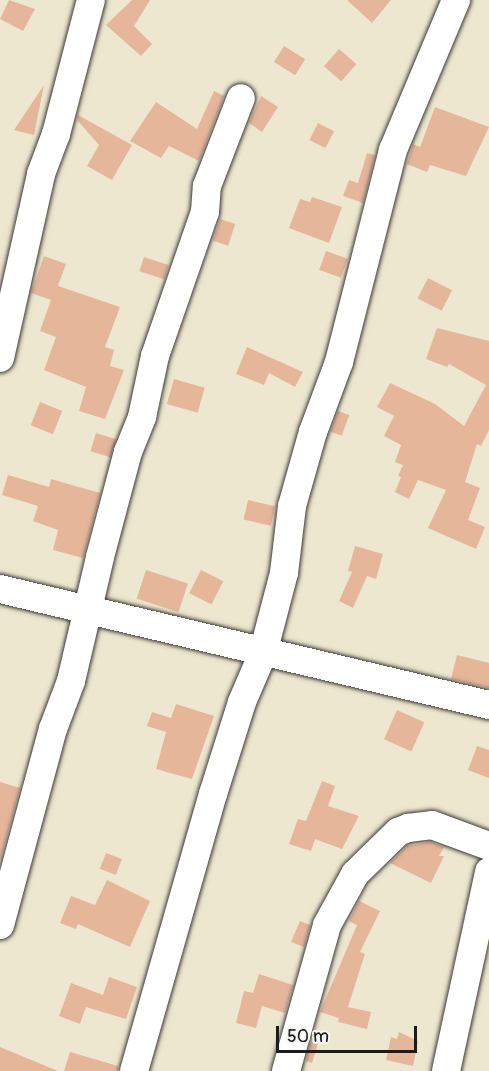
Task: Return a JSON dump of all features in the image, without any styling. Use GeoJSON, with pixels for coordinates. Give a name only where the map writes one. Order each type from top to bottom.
{"type":"FeatureCollection","features":[{"type":"Feature","properties":{"kind":"street"},"geometry":{"type":"LineString","coordinates":[[0,358],[41,174],[56,134],[91,0]]}},
{"type":"Feature","properties":{"kind":"street"},"geometry":{"type":"LineString","coordinates":[[134,1071],[213,794],[242,702],[263,653],[285,573],[292,506],[313,432],[339,362],[393,150],[456,0]]}},
{"type":"Feature","properties":{"kind":"street"},"geometry":{"type":"LineString","coordinates":[[0,925],[88,611],[155,356],[205,212],[207,186],[241,98]]}},
{"type":"Feature","properties":{"kind":"street"},"geometry":{"type":"LineString","coordinates":[[0,589],[489,705]]}},
{"type":"Feature","properties":{"kind":"street"},"geometry":{"type":"LineString","coordinates":[[286,1071],[327,925],[355,874],[398,832],[408,828],[432,825],[489,846]]}},
{"type":"Feature","properties":{"kind":"street"},"geometry":{"type":"LineString","coordinates":[[446,1071],[489,872]]}},
{"type":"Feature","properties":{"kind":"building"},"geometry":{"type":"Polygon","coordinates":[[[9,0],[35,9],[23,31],[0,19],[9,0]]]}},
{"type":"Feature","properties":{"kind":"building"},"geometry":{"type":"Polygon","coordinates":[[[132,0],[150,0],[134,26],[152,44],[141,56],[106,25],[132,0]]]}},
{"type":"Feature","properties":{"kind":"building"},"geometry":{"type":"Polygon","coordinates":[[[347,0],[391,0],[372,23],[347,0]]]}},
{"type":"Feature","properties":{"kind":"building"},"geometry":{"type":"Polygon","coordinates":[[[284,46],[305,59],[295,75],[274,62],[284,46]]]}},
{"type":"Feature","properties":{"kind":"building"},"geometry":{"type":"Polygon","coordinates":[[[339,49],[356,64],[341,81],[324,66],[339,49]]]}},
{"type":"Feature","properties":{"kind":"building"},"geometry":{"type":"Polygon","coordinates":[[[44,85],[34,135],[14,130],[44,85]]]}},
{"type":"Feature","properties":{"kind":"building"},"geometry":{"type":"Polygon","coordinates":[[[214,91],[224,96],[199,161],[169,146],[161,158],[130,141],[156,102],[197,129],[214,91]]]}},
{"type":"Feature","properties":{"kind":"building"},"geometry":{"type":"Polygon","coordinates":[[[261,96],[278,107],[262,132],[249,123],[261,96]]]}},
{"type":"Feature","properties":{"kind":"building"},"geometry":{"type":"Polygon","coordinates":[[[435,107],[489,127],[466,176],[430,165],[427,172],[407,164],[413,144],[420,147],[435,107]]]}},
{"type":"Feature","properties":{"kind":"building"},"geometry":{"type":"Polygon","coordinates":[[[78,115],[132,145],[112,180],[87,166],[99,145],[77,120],[78,115]]]}},
{"type":"Feature","properties":{"kind":"building"},"geometry":{"type":"Polygon","coordinates":[[[318,123],[334,131],[325,148],[309,140],[318,123]]]}},
{"type":"Feature","properties":{"kind":"building"},"geometry":{"type":"Polygon","coordinates":[[[367,153],[375,155],[363,203],[343,196],[349,180],[358,183],[367,153]]]}},
{"type":"Feature","properties":{"kind":"building"},"geometry":{"type":"Polygon","coordinates":[[[312,197],[342,207],[329,243],[289,228],[300,199],[310,202],[312,197]]]}},
{"type":"Feature","properties":{"kind":"building"},"geometry":{"type":"Polygon","coordinates":[[[220,219],[235,224],[228,246],[213,241],[220,219]]]}},
{"type":"Feature","properties":{"kind":"building"},"geometry":{"type":"Polygon","coordinates":[[[326,251],[348,259],[341,278],[319,270],[326,251]]]}},
{"type":"Feature","properties":{"kind":"building"},"geometry":{"type":"Polygon","coordinates":[[[44,256],[66,264],[58,286],[120,307],[105,347],[114,350],[110,366],[124,370],[105,419],[79,411],[86,387],[44,370],[56,337],[40,331],[51,300],[31,293],[44,256]]]}},
{"type":"Feature","properties":{"kind":"building"},"geometry":{"type":"Polygon","coordinates":[[[144,257],[169,265],[164,279],[139,271],[144,257]]]}},
{"type":"Feature","properties":{"kind":"building"},"geometry":{"type":"Polygon","coordinates":[[[428,278],[452,290],[442,311],[418,298],[428,278]]]}},
{"type":"Feature","properties":{"kind":"building"},"geometry":{"type":"Polygon","coordinates":[[[437,328],[489,341],[489,430],[481,446],[477,444],[465,482],[480,488],[468,520],[485,527],[476,549],[428,528],[446,490],[418,480],[409,499],[395,492],[403,465],[395,462],[401,445],[384,436],[394,416],[377,407],[390,383],[435,404],[464,426],[486,385],[449,364],[447,367],[426,359],[437,328]]]}},
{"type":"Feature","properties":{"kind":"building"},"geometry":{"type":"Polygon","coordinates":[[[247,347],[303,372],[295,387],[269,373],[264,385],[236,374],[247,347]]]}},
{"type":"Feature","properties":{"kind":"building"},"geometry":{"type":"Polygon","coordinates":[[[174,379],[205,388],[198,413],[167,404],[174,379]]]}},
{"type":"Feature","properties":{"kind":"building"},"geometry":{"type":"Polygon","coordinates":[[[40,402],[62,411],[53,434],[31,425],[40,402]]]}},
{"type":"Feature","properties":{"kind":"building"},"geometry":{"type":"Polygon","coordinates":[[[338,411],[349,415],[342,436],[330,432],[338,411]]]}},
{"type":"Feature","properties":{"kind":"building"},"geometry":{"type":"Polygon","coordinates":[[[96,433],[116,439],[111,457],[90,451],[96,433]]]}},
{"type":"Feature","properties":{"kind":"building"},"geometry":{"type":"Polygon","coordinates":[[[8,475],[49,487],[51,479],[100,493],[83,558],[53,550],[58,530],[33,521],[38,506],[2,495],[8,475]]]}},
{"type":"Feature","properties":{"kind":"building"},"geometry":{"type":"Polygon","coordinates":[[[248,500],[275,506],[271,526],[244,519],[248,500]]]}},
{"type":"Feature","properties":{"kind":"building"},"geometry":{"type":"Polygon","coordinates":[[[355,546],[383,554],[376,579],[367,576],[353,608],[339,601],[352,572],[348,571],[355,546]]]}},
{"type":"Feature","properties":{"kind":"building"},"geometry":{"type":"Polygon","coordinates":[[[146,570],[188,584],[179,612],[137,599],[146,570]]]}},
{"type":"Feature","properties":{"kind":"building"},"geometry":{"type":"Polygon","coordinates":[[[201,570],[223,581],[211,605],[189,593],[201,570]]]}},
{"type":"Feature","properties":{"kind":"building"},"geometry":{"type":"Polygon","coordinates":[[[457,655],[489,663],[489,688],[451,679],[457,655]]]}},
{"type":"Feature","properties":{"kind":"building"},"geometry":{"type":"Polygon","coordinates":[[[176,704],[214,716],[192,779],[156,769],[166,732],[147,726],[152,712],[171,718],[176,704]]]}},
{"type":"Feature","properties":{"kind":"building"},"geometry":{"type":"Polygon","coordinates":[[[397,710],[424,722],[411,751],[384,739],[397,710]]]}},
{"type":"Feature","properties":{"kind":"building"},"geometry":{"type":"Polygon","coordinates":[[[477,746],[489,750],[489,778],[468,770],[477,746]]]}},
{"type":"Feature","properties":{"kind":"building"},"geometry":{"type":"Polygon","coordinates":[[[322,781],[335,786],[328,806],[359,816],[342,849],[315,839],[311,851],[289,844],[298,819],[306,821],[322,781]]]}},
{"type":"Feature","properties":{"kind":"building"},"geometry":{"type":"Polygon","coordinates":[[[0,782],[20,788],[0,861],[0,782]]]}},
{"type":"Feature","properties":{"kind":"building"},"geometry":{"type":"Polygon","coordinates":[[[430,842],[444,847],[439,856],[444,856],[431,883],[390,863],[407,846],[430,842]]]}},
{"type":"Feature","properties":{"kind":"building"},"geometry":{"type":"Polygon","coordinates":[[[106,853],[122,859],[116,875],[100,869],[106,853]]]}},
{"type":"Feature","properties":{"kind":"building"},"geometry":{"type":"Polygon","coordinates":[[[107,880],[150,901],[130,947],[78,924],[76,929],[60,923],[71,896],[95,905],[107,880]]]}},
{"type":"Feature","properties":{"kind":"building"},"geometry":{"type":"Polygon","coordinates":[[[359,901],[380,911],[360,952],[365,954],[348,1007],[371,1012],[367,1029],[338,1022],[339,1018],[320,1012],[357,925],[349,921],[359,901]]]}},
{"type":"Feature","properties":{"kind":"building"},"geometry":{"type":"Polygon","coordinates":[[[300,921],[310,925],[304,947],[291,942],[300,921]]]}},
{"type":"Feature","properties":{"kind":"building"},"geometry":{"type":"Polygon","coordinates":[[[259,974],[293,985],[285,1013],[262,1006],[256,1028],[236,1023],[244,991],[253,993],[259,974]]]}},
{"type":"Feature","properties":{"kind":"building"},"geometry":{"type":"Polygon","coordinates":[[[109,977],[137,987],[126,1019],[86,1007],[80,1024],[59,1016],[71,983],[103,995],[109,977]]]}},
{"type":"Feature","properties":{"kind":"building"},"geometry":{"type":"Polygon","coordinates":[[[399,1032],[418,1041],[413,1066],[386,1060],[391,1037],[397,1039],[399,1032]]]}},
{"type":"Feature","properties":{"kind":"building"},"geometry":{"type":"Polygon","coordinates":[[[311,1042],[318,1044],[312,1063],[306,1061],[311,1042]]]}},
{"type":"Feature","properties":{"kind":"building"},"geometry":{"type":"Polygon","coordinates":[[[0,1047],[58,1071],[0,1071],[0,1047]]]}},
{"type":"Feature","properties":{"kind":"building"},"geometry":{"type":"Polygon","coordinates":[[[70,1052],[118,1066],[118,1071],[64,1071],[70,1052]]]}}]}
